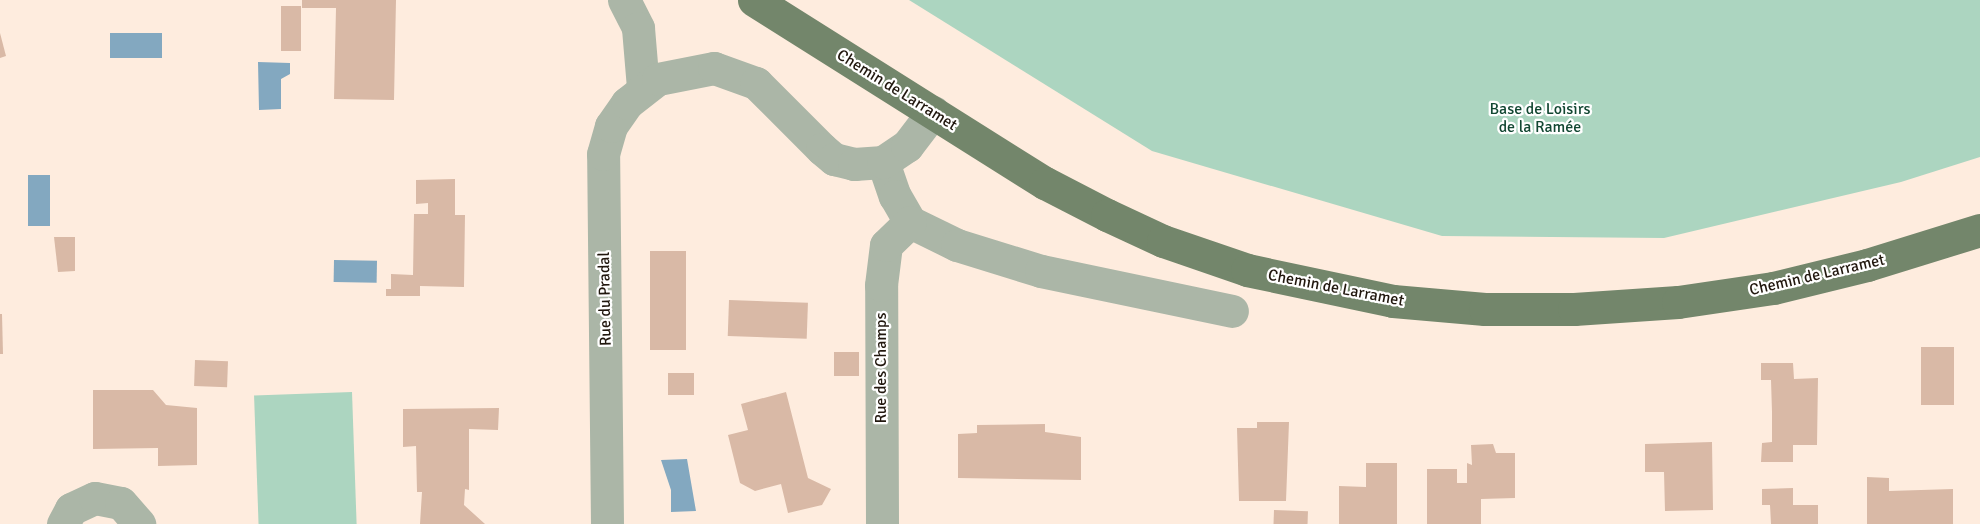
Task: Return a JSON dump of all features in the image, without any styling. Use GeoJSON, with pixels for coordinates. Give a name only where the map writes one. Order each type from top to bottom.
{"type":"FeatureCollection","features":[{"type":"Feature","properties":{"kind":"main road","name":"Chemin de Larramet"},"geometry":{"type":"LineString","coordinates":[[754,0],[1045,183],[1163,241],[1287,281],[1393,302],[1485,309],[1574,309],[1678,302],[1773,288],[1867,265],[1980,230]]}},
{"type":"Feature","properties":{"kind":"street"},"geometry":{"type":"LineString","coordinates":[[624,0],[638,28],[643,87]]}},
{"type":"Feature","properties":{"kind":"street","name":"Rue du Pradal"},"geometry":{"type":"LineString","coordinates":[[607,524],[603,154],[611,126],[643,87],[658,79],[693,69],[714,68],[756,83],[774,98],[834,159],[854,164],[883,162]]}},
{"type":"Feature","properties":{"kind":"street"},"geometry":{"type":"LineString","coordinates":[[933,112],[907,146],[883,162],[895,196],[910,222],[957,245],[1041,271],[1232,311]]}},
{"type":"Feature","properties":{"kind":"street","name":"Rue des Champs"},"geometry":{"type":"LineString","coordinates":[[882,524],[881,285],[886,245],[910,222]]}},
{"type":"Feature","properties":{"kind":"street"},"geometry":{"type":"LineString","coordinates":[[63,524],[72,509],[95,498],[121,503],[139,524]]}},
{"type":"Feature","properties":{"kind":"green space","name":"Base de Loisirs de la Ramée"},"geometry":{"type":"Polygon","coordinates":[[[909,0],[1980,0],[1980,157],[1901,182],[1664,238],[1442,236],[1152,151],[909,0]]]}},
{"type":"Feature","properties":{"kind":"green space"},"geometry":{"type":"Polygon","coordinates":[[[352,392],[357,524],[259,524],[254,395],[352,392]]]}},
{"type":"Feature","properties":{"kind":"water"},"geometry":{"type":"Polygon","coordinates":[[[110,33],[162,33],[162,58],[110,58],[110,33]]]}},
{"type":"Feature","properties":{"kind":"water"},"geometry":{"type":"Polygon","coordinates":[[[258,62],[290,63],[290,74],[281,79],[281,109],[259,110],[258,62]]]}},
{"type":"Feature","properties":{"kind":"water"},"geometry":{"type":"Polygon","coordinates":[[[28,175],[50,175],[50,226],[28,226],[28,175]]]}},
{"type":"Feature","properties":{"kind":"water"},"geometry":{"type":"Polygon","coordinates":[[[334,260],[377,261],[377,283],[334,282],[334,260]]]}},
{"type":"Feature","properties":{"kind":"water"},"geometry":{"type":"Polygon","coordinates":[[[687,459],[696,511],[671,512],[671,490],[661,460],[687,459]]]}},
{"type":"Feature","properties":{"kind":"building"},"geometry":{"type":"Polygon","coordinates":[[[302,0],[396,0],[394,100],[334,99],[336,8],[302,8],[302,0]]]}},
{"type":"Feature","properties":{"kind":"building"},"geometry":{"type":"Polygon","coordinates":[[[281,6],[301,6],[301,51],[281,51],[281,6]]]}},
{"type":"Feature","properties":{"kind":"building"},"geometry":{"type":"Polygon","coordinates":[[[0,33],[6,56],[0,58],[0,33]]]}},
{"type":"Feature","properties":{"kind":"building"},"geometry":{"type":"Polygon","coordinates":[[[455,179],[455,215],[465,215],[464,287],[420,286],[420,296],[386,296],[386,289],[391,289],[391,274],[413,275],[414,214],[428,214],[428,203],[416,204],[416,180],[455,179]]]}},
{"type":"Feature","properties":{"kind":"building"},"geometry":{"type":"Polygon","coordinates":[[[54,237],[75,237],[75,271],[58,272],[54,237]]]}},
{"type":"Feature","properties":{"kind":"building"},"geometry":{"type":"Polygon","coordinates":[[[650,251],[686,251],[686,350],[650,350],[650,251]]]}},
{"type":"Feature","properties":{"kind":"building"},"geometry":{"type":"Polygon","coordinates":[[[729,300],[808,303],[807,339],[728,336],[729,300]]]}},
{"type":"Feature","properties":{"kind":"building"},"geometry":{"type":"Polygon","coordinates":[[[0,314],[2,314],[3,354],[0,354],[0,314]]]}},
{"type":"Feature","properties":{"kind":"building"},"geometry":{"type":"Polygon","coordinates":[[[1921,347],[1954,347],[1954,405],[1921,405],[1921,347]]]}},
{"type":"Feature","properties":{"kind":"building"},"geometry":{"type":"Polygon","coordinates":[[[834,352],[859,352],[859,376],[834,376],[834,352]]]}},
{"type":"Feature","properties":{"kind":"building"},"geometry":{"type":"Polygon","coordinates":[[[195,360],[228,361],[227,387],[194,386],[195,360]]]}},
{"type":"Feature","properties":{"kind":"building"},"geometry":{"type":"Polygon","coordinates":[[[1761,363],[1793,363],[1794,379],[1818,378],[1817,445],[1793,445],[1793,462],[1761,462],[1762,443],[1772,442],[1772,412],[1771,380],[1761,380],[1761,363]]]}},
{"type":"Feature","properties":{"kind":"building"},"geometry":{"type":"Polygon","coordinates":[[[668,373],[694,373],[694,395],[668,395],[668,373]]]}},
{"type":"Feature","properties":{"kind":"building"},"geometry":{"type":"Polygon","coordinates":[[[93,390],[153,390],[166,405],[197,408],[197,465],[158,466],[158,448],[93,449],[93,390]]]}},
{"type":"Feature","properties":{"kind":"building"},"geometry":{"type":"Polygon","coordinates":[[[786,392],[808,478],[831,489],[822,505],[788,513],[781,484],[755,491],[740,483],[728,435],[748,430],[741,404],[786,392]]]}},
{"type":"Feature","properties":{"kind":"building"},"geometry":{"type":"Polygon","coordinates":[[[499,408],[498,430],[469,429],[469,490],[465,489],[464,505],[485,524],[420,524],[422,492],[417,492],[416,446],[403,447],[403,409],[499,408]]]}},
{"type":"Feature","properties":{"kind":"building"},"geometry":{"type":"Polygon","coordinates":[[[1257,422],[1289,422],[1286,501],[1239,501],[1237,428],[1257,428],[1257,422]]]}},
{"type":"Feature","properties":{"kind":"building"},"geometry":{"type":"Polygon","coordinates":[[[1045,424],[1045,432],[1081,437],[1081,480],[958,478],[958,434],[977,433],[977,425],[1045,424]]]}},
{"type":"Feature","properties":{"kind":"building"},"geometry":{"type":"Polygon","coordinates":[[[1712,442],[1713,510],[1665,511],[1664,472],[1645,472],[1645,444],[1712,442]]]}},
{"type":"Feature","properties":{"kind":"building"},"geometry":{"type":"Polygon","coordinates":[[[1493,444],[1496,453],[1515,453],[1515,498],[1481,499],[1481,524],[1427,524],[1427,469],[1457,469],[1457,483],[1467,483],[1467,463],[1472,465],[1471,445],[1493,444]]]}},
{"type":"Feature","properties":{"kind":"building"},"geometry":{"type":"Polygon","coordinates":[[[1366,463],[1397,463],[1397,524],[1339,524],[1339,486],[1366,487],[1366,463]]]}},
{"type":"Feature","properties":{"kind":"building"},"geometry":{"type":"Polygon","coordinates":[[[1867,477],[1889,478],[1889,491],[1953,489],[1953,524],[1867,524],[1867,477]]]}},
{"type":"Feature","properties":{"kind":"building"},"geometry":{"type":"Polygon","coordinates":[[[1793,488],[1793,505],[1818,505],[1818,524],[1771,524],[1770,505],[1762,505],[1762,489],[1793,488]]]}},
{"type":"Feature","properties":{"kind":"building"},"geometry":{"type":"Polygon","coordinates":[[[1274,510],[1308,511],[1308,524],[1274,524],[1274,510]]]}}]}
